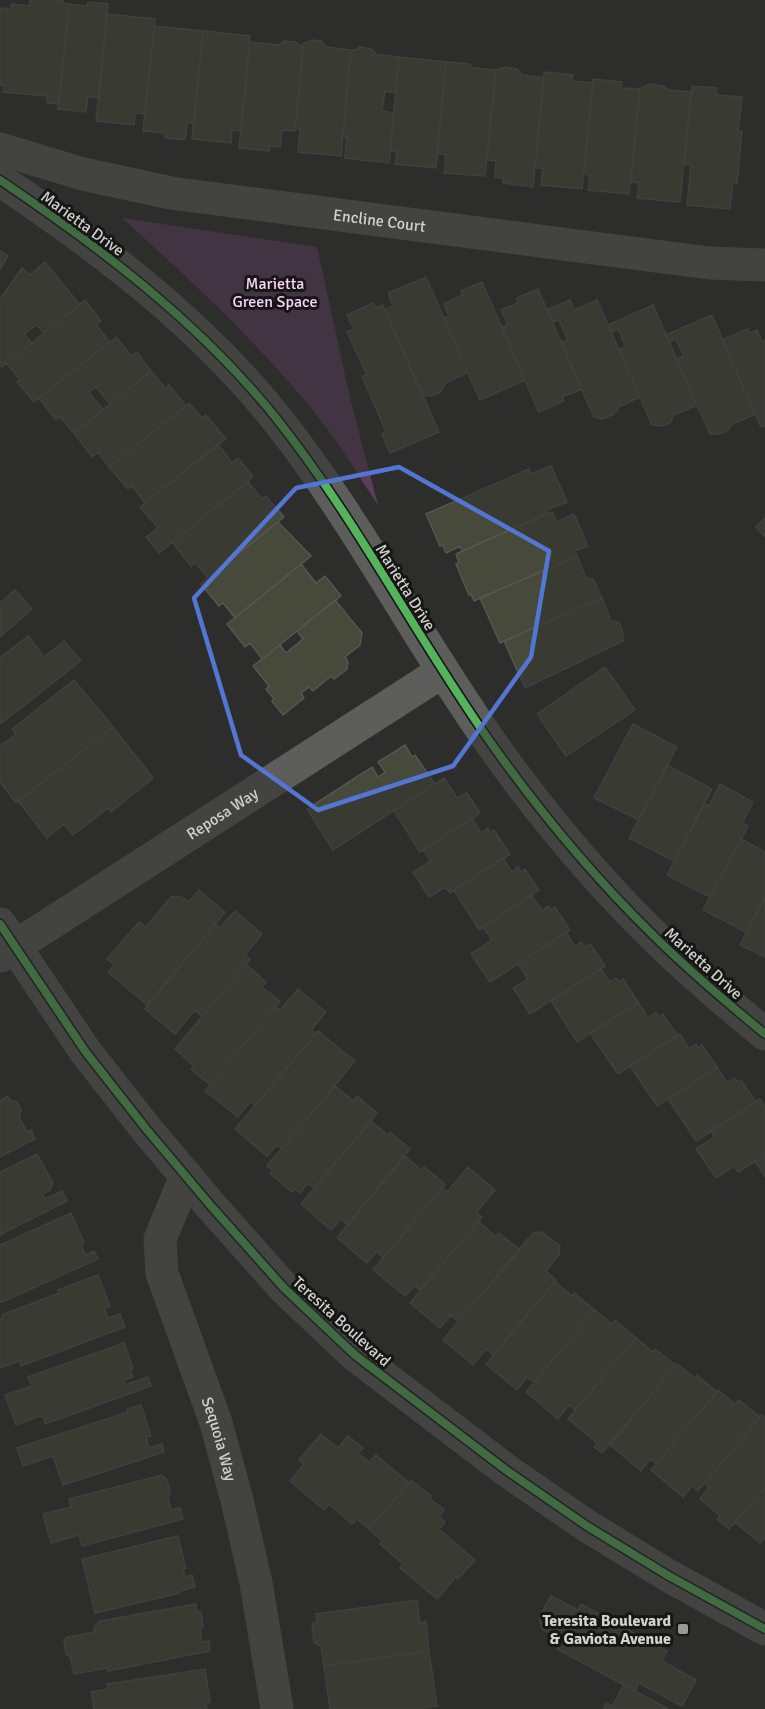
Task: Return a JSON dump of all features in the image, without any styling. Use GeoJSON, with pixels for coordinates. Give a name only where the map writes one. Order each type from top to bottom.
{"type":"FeatureCollection","features":[{"type":"Feature","properties":{"kind":"street","name":"Encline Court"},"geometry":{"type":"LineString","coordinates":[[0,149],[83,174],[171,193],[709,263],[765,264]]}},
{"type":"Feature","properties":{"kind":"street","name":"Marietta Drive"},"geometry":{"type":"LineString","coordinates":[[0,180],[54,216],[115,262],[177,314],[244,382],[275,417],[322,479],[443,671],[491,743],[545,815],[650,933],[713,991],[765,1034]]}},
{"type":"Feature","properties":{"kind":"street","name":"Reposa Way"},"geometry":{"type":"LineString","coordinates":[[5,942],[443,671]]}},
{"type":"Feature","properties":{"kind":"street","name":"Teresita Boulevard"},"geometry":{"type":"LineString","coordinates":[[5,942],[85,1051],[186,1176],[284,1288],[355,1355],[506,1470],[587,1526],[685,1586],[765,1629]]}},
{"type":"Feature","properties":{"kind":"street","name":"Sequoia Way"},"geometry":{"type":"LineString","coordinates":[[186,1176],[160,1239],[162,1273],[216,1423],[237,1500],[256,1583],[277,1709]]}},
{"type":"Feature","properties":{"kind":"highlighted area"},"geometry":{"type":"Polygon","coordinates":[[[399,467],[549,551],[531,657],[453,766],[318,810],[241,755],[194,598],[296,488],[399,467]]]}},
{"type":"Feature","properties":{"kind":"green space","name":"Marietta Green Space"},"geometry":{"type":"Polygon","coordinates":[[[122,218],[317,247],[350,398],[378,505],[333,436],[271,362],[223,313],[122,218]]]}},
{"type":"Feature","properties":{"kind":"building"},"geometry":{"type":"Polygon","coordinates":[[[30,0],[63,0],[63,3],[69,4],[59,104],[47,103],[47,96],[3,92],[4,86],[0,85],[0,8],[11,9],[12,4],[29,6],[30,0]]]}},
{"type":"Feature","properties":{"kind":"building"},"geometry":{"type":"Polygon","coordinates":[[[88,2],[108,4],[99,98],[88,96],[86,112],[58,109],[69,4],[87,6],[88,2]]]}},
{"type":"Feature","properties":{"kind":"building"},"geometry":{"type":"Polygon","coordinates":[[[107,14],[155,19],[145,114],[135,113],[134,125],[96,121],[107,14]]]}},
{"type":"Feature","properties":{"kind":"building"},"geometry":{"type":"Polygon","coordinates":[[[154,26],[203,31],[194,123],[187,123],[185,140],[165,138],[166,133],[143,131],[154,26]]]}},
{"type":"Feature","properties":{"kind":"building"},"geometry":{"type":"Polygon","coordinates":[[[203,31],[250,36],[241,131],[232,130],[231,143],[192,139],[203,31]]]}},
{"type":"Feature","properties":{"kind":"building"},"geometry":{"type":"Polygon","coordinates":[[[312,40],[321,41],[326,47],[351,50],[341,156],[298,152],[300,129],[295,129],[303,44],[312,40]]]}},
{"type":"Feature","properties":{"kind":"building"},"geometry":{"type":"Polygon","coordinates":[[[284,41],[295,42],[303,47],[295,131],[282,130],[280,147],[270,146],[269,151],[239,148],[250,42],[278,45],[284,41]]]}},
{"type":"Feature","properties":{"kind":"building"},"geometry":{"type":"Polygon","coordinates":[[[359,47],[371,49],[377,55],[399,57],[396,93],[385,91],[382,111],[394,113],[389,163],[345,158],[347,137],[343,136],[351,50],[359,47]]]}},
{"type":"Feature","properties":{"kind":"building"},"geometry":{"type":"Polygon","coordinates":[[[399,57],[446,62],[436,168],[395,164],[397,152],[390,151],[399,57]]]}},
{"type":"Feature","properties":{"kind":"building"},"geometry":{"type":"Polygon","coordinates":[[[446,62],[496,70],[485,176],[444,173],[446,155],[437,153],[446,62]]]}},
{"type":"Feature","properties":{"kind":"building"},"geometry":{"type":"Polygon","coordinates":[[[505,67],[517,69],[522,75],[544,78],[533,187],[503,183],[503,178],[495,177],[496,161],[487,160],[496,70],[505,67]]]}},
{"type":"Feature","properties":{"kind":"building"},"geometry":{"type":"Polygon","coordinates":[[[544,72],[573,75],[572,81],[593,83],[582,189],[541,185],[543,168],[535,168],[544,72]]]}},
{"type":"Feature","properties":{"kind":"building"},"geometry":{"type":"Polygon","coordinates":[[[593,79],[622,82],[621,88],[640,89],[629,194],[588,190],[590,175],[584,174],[593,79]]]}},
{"type":"Feature","properties":{"kind":"building"},"geometry":{"type":"Polygon","coordinates":[[[650,84],[663,86],[669,90],[691,92],[680,202],[637,198],[639,183],[631,182],[640,89],[650,84]]]}},
{"type":"Feature","properties":{"kind":"building"},"geometry":{"type":"Polygon","coordinates":[[[692,86],[717,88],[716,95],[742,97],[738,131],[742,131],[737,183],[733,182],[730,209],[687,205],[691,165],[684,164],[692,86]]]}},
{"type":"Feature","properties":{"kind":"building"},"geometry":{"type":"Polygon","coordinates":[[[0,251],[8,256],[0,269],[0,251]]]}},
{"type":"Feature","properties":{"kind":"building"},"geometry":{"type":"Polygon","coordinates":[[[45,262],[80,305],[44,333],[37,325],[24,334],[32,343],[2,367],[0,364],[0,299],[22,268],[30,275],[45,262]]]}},
{"type":"Feature","properties":{"kind":"building"},"geometry":{"type":"Polygon","coordinates":[[[426,277],[468,373],[446,382],[441,392],[431,396],[422,395],[385,310],[393,306],[388,293],[426,277]]]}},
{"type":"Feature","properties":{"kind":"building"},"geometry":{"type":"Polygon","coordinates":[[[482,282],[525,380],[480,400],[444,319],[449,316],[444,304],[462,295],[461,291],[482,282]]]}},
{"type":"Feature","properties":{"kind":"building"},"geometry":{"type":"Polygon","coordinates":[[[538,289],[582,389],[562,397],[564,401],[539,412],[501,327],[508,325],[501,310],[518,303],[517,298],[538,289]]]}},
{"type":"Feature","properties":{"kind":"building"},"geometry":{"type":"Polygon","coordinates":[[[85,300],[101,321],[96,325],[110,342],[34,402],[17,382],[20,380],[7,363],[85,300]]]}},
{"type":"Feature","properties":{"kind":"building"},"geometry":{"type":"Polygon","coordinates":[[[570,300],[574,310],[597,300],[640,397],[619,407],[614,414],[603,419],[594,417],[561,343],[568,340],[559,320],[552,322],[547,310],[570,300]]]}},
{"type":"Feature","properties":{"kind":"building"},"geometry":{"type":"Polygon","coordinates":[[[373,303],[376,308],[383,305],[439,432],[390,453],[382,434],[386,432],[362,376],[367,375],[347,332],[354,329],[347,315],[373,303]]]}},
{"type":"Feature","properties":{"kind":"building"},"geometry":{"type":"Polygon","coordinates":[[[653,305],[697,405],[674,415],[670,423],[662,426],[652,425],[619,350],[626,347],[618,329],[611,332],[608,325],[653,305]]]}},
{"type":"Feature","properties":{"kind":"building"},"geometry":{"type":"Polygon","coordinates":[[[712,315],[755,414],[731,425],[727,431],[719,434],[710,434],[676,359],[684,356],[676,339],[669,342],[666,335],[712,315]]]}},
{"type":"Feature","properties":{"kind":"building"},"geometry":{"type":"Polygon","coordinates":[[[748,329],[750,333],[757,330],[762,342],[765,340],[765,426],[761,427],[722,340],[748,329]]]}},
{"type":"Feature","properties":{"kind":"building"},"geometry":{"type":"Polygon","coordinates":[[[116,337],[132,356],[137,352],[151,371],[110,404],[96,387],[89,392],[103,410],[74,433],[60,417],[56,420],[39,398],[116,337]]]}},
{"type":"Feature","properties":{"kind":"building"},"geometry":{"type":"Polygon","coordinates":[[[151,371],[166,389],[169,385],[186,406],[109,467],[98,452],[92,457],[74,433],[151,371]]]}},
{"type":"Feature","properties":{"kind":"building"},"geometry":{"type":"Polygon","coordinates":[[[189,403],[202,418],[206,415],[226,439],[145,503],[132,486],[128,489],[109,467],[189,403]]]}},
{"type":"Feature","properties":{"kind":"building"},"geometry":{"type":"Polygon","coordinates":[[[218,444],[232,463],[238,458],[253,477],[159,553],[146,537],[158,528],[140,507],[218,444]]]}},
{"type":"Feature","properties":{"kind":"building"},"geometry":{"type":"Polygon","coordinates":[[[551,466],[567,502],[547,510],[548,513],[462,551],[460,546],[446,553],[443,545],[440,546],[426,514],[529,469],[531,474],[551,466]]]}},
{"type":"Feature","properties":{"kind":"building"},"geometry":{"type":"Polygon","coordinates":[[[248,482],[262,499],[266,496],[284,517],[208,578],[195,562],[191,566],[172,542],[248,482]]]}},
{"type":"Feature","properties":{"kind":"building"},"geometry":{"type":"Polygon","coordinates":[[[552,512],[557,522],[574,514],[588,546],[575,551],[577,556],[474,601],[471,594],[469,595],[456,564],[459,563],[456,554],[552,512]]]}},
{"type":"Feature","properties":{"kind":"building"},"geometry":{"type":"Polygon","coordinates":[[[765,518],[765,537],[756,527],[765,518]]]}},
{"type":"Feature","properties":{"kind":"building"},"geometry":{"type":"Polygon","coordinates":[[[278,522],[311,556],[235,618],[223,603],[219,606],[201,584],[278,522]]]}},
{"type":"Feature","properties":{"kind":"building"},"geometry":{"type":"Polygon","coordinates":[[[577,556],[586,578],[593,579],[602,598],[500,643],[480,598],[577,556]]]}},
{"type":"Feature","properties":{"kind":"building"},"geometry":{"type":"Polygon","coordinates":[[[301,564],[316,583],[325,576],[341,596],[262,659],[250,643],[245,647],[227,624],[301,564]]]}},
{"type":"Feature","properties":{"kind":"building"},"geometry":{"type":"Polygon","coordinates":[[[15,590],[32,609],[1,636],[0,603],[15,590]]]}},
{"type":"Feature","properties":{"kind":"building"},"geometry":{"type":"Polygon","coordinates":[[[602,598],[611,621],[619,622],[623,641],[525,688],[504,641],[602,598]]]}},
{"type":"Feature","properties":{"kind":"building"},"geometry":{"type":"Polygon","coordinates":[[[335,600],[362,633],[360,645],[345,657],[348,662],[347,669],[334,679],[331,676],[313,691],[309,687],[301,693],[304,698],[283,715],[266,689],[269,686],[253,666],[280,645],[286,653],[303,639],[297,631],[335,600]]]}},
{"type":"Feature","properties":{"kind":"building"},"geometry":{"type":"Polygon","coordinates":[[[28,636],[44,657],[64,641],[81,661],[0,724],[0,658],[28,636]]]}},
{"type":"Feature","properties":{"kind":"building"},"geometry":{"type":"Polygon","coordinates":[[[605,667],[635,710],[566,756],[537,714],[605,667]]]}},
{"type":"Feature","properties":{"kind":"building"},"geometry":{"type":"Polygon","coordinates":[[[74,680],[113,727],[16,803],[0,782],[0,746],[16,734],[12,729],[74,680]]]}},
{"type":"Feature","properties":{"kind":"building"},"geometry":{"type":"Polygon","coordinates":[[[633,724],[677,747],[639,820],[594,798],[633,724]]]}},
{"type":"Feature","properties":{"kind":"building"},"geometry":{"type":"Polygon","coordinates":[[[113,727],[153,778],[111,812],[108,808],[73,835],[64,824],[47,838],[18,801],[113,727]]]}},
{"type":"Feature","properties":{"kind":"building"},"geometry":{"type":"Polygon","coordinates":[[[405,745],[412,757],[415,755],[435,784],[333,850],[307,809],[372,767],[378,777],[385,772],[378,762],[405,745]]]}},
{"type":"Feature","properties":{"kind":"building"},"geometry":{"type":"Polygon","coordinates":[[[667,765],[712,789],[674,861],[629,838],[667,765]]]}},
{"type":"Feature","properties":{"kind":"building"},"geometry":{"type":"Polygon","coordinates":[[[444,778],[457,798],[467,793],[480,813],[420,852],[394,811],[444,778]]]}},
{"type":"Feature","properties":{"kind":"building"},"geometry":{"type":"Polygon","coordinates":[[[720,784],[753,802],[742,823],[748,826],[710,897],[667,875],[705,804],[709,806],[720,784]]]}},
{"type":"Feature","properties":{"kind":"building"},"geometry":{"type":"Polygon","coordinates":[[[472,818],[481,833],[488,828],[491,833],[494,830],[510,854],[450,893],[446,887],[429,897],[413,872],[431,861],[423,850],[472,818]]]}},
{"type":"Feature","properties":{"kind":"building"},"geometry":{"type":"Polygon","coordinates":[[[741,839],[765,852],[765,897],[746,932],[703,910],[741,839]]]}},
{"type":"Feature","properties":{"kind":"building"},"geometry":{"type":"Polygon","coordinates":[[[503,858],[512,872],[518,867],[521,872],[525,869],[539,890],[479,930],[454,890],[503,858]]]}},
{"type":"Feature","properties":{"kind":"building"},"geometry":{"type":"Polygon","coordinates":[[[199,890],[225,912],[147,1005],[108,972],[114,965],[107,959],[139,922],[146,927],[171,897],[181,897],[189,902],[199,890]]]}},
{"type":"Feature","properties":{"kind":"building"},"geometry":{"type":"Polygon","coordinates":[[[531,895],[542,910],[548,906],[551,910],[555,907],[570,930],[490,982],[471,954],[492,940],[483,927],[531,895]]]}},
{"type":"Feature","properties":{"kind":"building"},"geometry":{"type":"Polygon","coordinates":[[[765,897],[765,957],[740,945],[765,897]]]}},
{"type":"Feature","properties":{"kind":"building"},"geometry":{"type":"Polygon","coordinates":[[[235,911],[262,934],[245,955],[250,959],[202,1017],[195,1010],[175,1034],[145,1009],[215,924],[220,928],[235,911]]]}},
{"type":"Feature","properties":{"kind":"building"},"geometry":{"type":"Polygon","coordinates":[[[566,932],[575,947],[581,942],[585,947],[590,944],[605,966],[530,1014],[513,988],[528,979],[518,964],[566,932]]]}},
{"type":"Feature","properties":{"kind":"building"},"geometry":{"type":"Polygon","coordinates":[[[246,964],[266,982],[262,987],[280,1001],[210,1085],[191,1069],[194,1066],[175,1049],[246,964]]]}},
{"type":"Feature","properties":{"kind":"building"},"geometry":{"type":"Polygon","coordinates":[[[601,969],[610,982],[616,978],[619,982],[623,979],[638,1002],[577,1042],[551,1001],[601,969]]]}},
{"type":"Feature","properties":{"kind":"building"},"geometry":{"type":"Polygon","coordinates":[[[298,989],[326,1012],[311,1030],[316,1034],[255,1106],[250,1102],[238,1117],[205,1091],[275,1007],[280,1010],[298,989]]]}},
{"type":"Feature","properties":{"kind":"building"},"geometry":{"type":"Polygon","coordinates":[[[638,1002],[648,1018],[656,1012],[659,1017],[663,1014],[677,1035],[618,1074],[590,1033],[638,1002]]]}},
{"type":"Feature","properties":{"kind":"building"},"geometry":{"type":"Polygon","coordinates":[[[318,1031],[355,1061],[282,1149],[277,1145],[267,1156],[235,1129],[318,1031]]]}},
{"type":"Feature","properties":{"kind":"building"},"geometry":{"type":"Polygon","coordinates":[[[680,1034],[689,1049],[696,1044],[698,1048],[702,1045],[717,1067],[657,1106],[630,1066],[680,1034]]]}},
{"type":"Feature","properties":{"kind":"building"},"geometry":{"type":"Polygon","coordinates":[[[717,1067],[727,1083],[734,1078],[738,1082],[741,1080],[756,1102],[696,1141],[668,1099],[717,1067]]]}},
{"type":"Feature","properties":{"kind":"building"},"geometry":{"type":"Polygon","coordinates":[[[335,1086],[354,1101],[357,1096],[377,1113],[314,1188],[308,1183],[300,1193],[295,1189],[292,1192],[270,1173],[272,1170],[267,1166],[335,1086]]]}},
{"type":"Feature","properties":{"kind":"building"},"geometry":{"type":"Polygon","coordinates":[[[8,1096],[10,1100],[17,1102],[21,1110],[19,1117],[27,1132],[31,1130],[35,1139],[0,1157],[0,1101],[8,1096]]]}},
{"type":"Feature","properties":{"kind":"building"},"geometry":{"type":"Polygon","coordinates":[[[760,1099],[765,1107],[765,1155],[738,1172],[734,1166],[716,1178],[696,1149],[715,1137],[711,1131],[760,1099]]]}},
{"type":"Feature","properties":{"kind":"building"},"geometry":{"type":"Polygon","coordinates":[[[371,1121],[388,1135],[390,1132],[410,1149],[347,1225],[341,1219],[331,1230],[301,1204],[371,1121]]]}},
{"type":"Feature","properties":{"kind":"building"},"geometry":{"type":"Polygon","coordinates":[[[37,1154],[53,1183],[50,1190],[42,1194],[45,1199],[62,1191],[67,1201],[0,1235],[0,1172],[37,1154]]]}},
{"type":"Feature","properties":{"kind":"building"},"geometry":{"type":"Polygon","coordinates":[[[765,1155],[765,1177],[755,1161],[765,1155]]]}},
{"type":"Feature","properties":{"kind":"building"},"geometry":{"type":"Polygon","coordinates":[[[405,1156],[422,1171],[424,1167],[445,1184],[384,1258],[376,1252],[367,1263],[337,1238],[405,1156]]]}},
{"type":"Feature","properties":{"kind":"building"},"geometry":{"type":"Polygon","coordinates":[[[468,1167],[495,1190],[476,1213],[482,1217],[420,1290],[415,1285],[405,1296],[373,1270],[442,1188],[447,1192],[468,1167]]]}},
{"type":"Feature","properties":{"kind":"building"},"geometry":{"type":"Polygon","coordinates":[[[71,1213],[84,1243],[81,1245],[85,1255],[94,1251],[98,1259],[0,1303],[0,1245],[71,1213]]]}},
{"type":"Feature","properties":{"kind":"building"},"geometry":{"type":"Polygon","coordinates":[[[478,1221],[495,1236],[499,1233],[520,1250],[458,1322],[451,1315],[440,1328],[410,1303],[478,1221]]]}},
{"type":"Feature","properties":{"kind":"building"},"geometry":{"type":"Polygon","coordinates":[[[542,1232],[560,1246],[559,1255],[546,1271],[556,1280],[493,1355],[486,1349],[473,1365],[443,1340],[533,1233],[542,1232]]]}},
{"type":"Feature","properties":{"kind":"building"},"geometry":{"type":"Polygon","coordinates":[[[98,1275],[110,1306],[104,1308],[108,1318],[120,1314],[125,1327],[21,1366],[19,1361],[0,1368],[0,1319],[3,1318],[2,1315],[98,1275]]]}},
{"type":"Feature","properties":{"kind":"building"},"geometry":{"type":"Polygon","coordinates":[[[555,1282],[572,1296],[574,1293],[595,1310],[534,1382],[527,1377],[517,1390],[486,1364],[555,1282]]]}},
{"type":"Feature","properties":{"kind":"building"},"geometry":{"type":"Polygon","coordinates":[[[595,1310],[612,1324],[615,1320],[636,1338],[575,1410],[569,1405],[558,1419],[526,1392],[595,1310]]]}},
{"type":"Feature","properties":{"kind":"building"},"geometry":{"type":"Polygon","coordinates":[[[636,1338],[653,1352],[655,1349],[676,1365],[602,1453],[594,1447],[597,1443],[568,1419],[636,1338]]]}},
{"type":"Feature","properties":{"kind":"building"},"geometry":{"type":"Polygon","coordinates":[[[124,1343],[133,1368],[130,1369],[133,1377],[124,1380],[125,1385],[148,1377],[151,1386],[45,1424],[43,1415],[16,1425],[5,1395],[32,1386],[28,1377],[124,1343]]]}},
{"type":"Feature","properties":{"kind":"building"},"geometry":{"type":"Polygon","coordinates":[[[677,1364],[695,1378],[697,1375],[717,1392],[656,1464],[650,1459],[641,1471],[610,1445],[677,1364]]]}},
{"type":"Feature","properties":{"kind":"building"},"geometry":{"type":"Polygon","coordinates":[[[718,1390],[735,1404],[739,1400],[760,1417],[698,1491],[692,1486],[683,1497],[651,1470],[718,1390]]]}},
{"type":"Feature","properties":{"kind":"building"},"geometry":{"type":"Polygon","coordinates":[[[141,1405],[151,1436],[146,1437],[149,1448],[162,1444],[164,1452],[63,1485],[53,1456],[23,1466],[17,1448],[128,1412],[127,1409],[141,1405]]]}},
{"type":"Feature","properties":{"kind":"building"},"geometry":{"type":"Polygon","coordinates":[[[762,1415],[765,1417],[765,1487],[729,1529],[717,1519],[720,1516],[700,1499],[709,1487],[705,1483],[762,1415]]]}},
{"type":"Feature","properties":{"kind":"building"},"geometry":{"type":"Polygon","coordinates":[[[321,1434],[338,1448],[348,1436],[363,1448],[358,1453],[369,1462],[376,1455],[409,1483],[369,1529],[357,1519],[352,1524],[329,1504],[324,1510],[290,1481],[304,1464],[299,1460],[321,1434]]]}},
{"type":"Feature","properties":{"kind":"building"},"geometry":{"type":"Polygon","coordinates":[[[162,1475],[167,1480],[171,1510],[180,1508],[183,1519],[82,1546],[79,1535],[51,1543],[43,1514],[71,1507],[69,1499],[162,1475]]]}},
{"type":"Feature","properties":{"kind":"building"},"geometry":{"type":"Polygon","coordinates":[[[411,1480],[444,1510],[439,1517],[445,1522],[439,1529],[475,1560],[437,1599],[400,1568],[403,1564],[380,1544],[382,1541],[369,1529],[411,1480]]]}},
{"type":"Feature","properties":{"kind":"building"},"geometry":{"type":"Polygon","coordinates":[[[765,1487],[765,1540],[763,1539],[760,1543],[735,1522],[765,1487]]]}},
{"type":"Feature","properties":{"kind":"building"},"geometry":{"type":"Polygon","coordinates":[[[178,1536],[186,1569],[183,1569],[185,1577],[192,1575],[195,1587],[179,1591],[180,1593],[95,1613],[82,1559],[178,1536]]]}},
{"type":"Feature","properties":{"kind":"building"},"geometry":{"type":"Polygon","coordinates":[[[551,1596],[578,1610],[581,1604],[667,1651],[662,1661],[696,1680],[682,1706],[639,1683],[635,1691],[557,1649],[562,1640],[542,1629],[539,1617],[551,1596]]]}},
{"type":"Feature","properties":{"kind":"building"},"geometry":{"type":"Polygon","coordinates":[[[417,1600],[420,1623],[426,1621],[429,1651],[324,1666],[321,1647],[314,1642],[312,1623],[317,1622],[316,1614],[417,1600]]]}},
{"type":"Feature","properties":{"kind":"building"},"geometry":{"type":"Polygon","coordinates":[[[196,1604],[196,1610],[201,1612],[202,1642],[209,1641],[210,1651],[108,1671],[108,1668],[74,1674],[70,1656],[66,1654],[64,1641],[67,1637],[95,1632],[94,1627],[100,1621],[196,1604]]]}},
{"type":"Feature","properties":{"kind":"building"},"geometry":{"type":"Polygon","coordinates":[[[429,1651],[437,1706],[419,1709],[330,1709],[324,1666],[429,1651]]]}},
{"type":"Feature","properties":{"kind":"building"},"geometry":{"type":"Polygon","coordinates":[[[205,1669],[210,1702],[206,1703],[207,1709],[94,1709],[91,1692],[108,1689],[107,1684],[205,1669]]]}},
{"type":"Feature","properties":{"kind":"building"},"geometry":{"type":"Polygon","coordinates":[[[624,1685],[668,1709],[603,1709],[606,1703],[612,1706],[624,1685]]]}},
{"type":"Feature","properties":{"kind":"cycle path"},"geometry":{"type":"LineString","coordinates":[[0,180],[112,260],[182,319],[246,383],[276,418],[333,497],[464,703],[547,818],[588,866],[652,934],[765,1034]]}},
{"type":"Feature","properties":{"kind":"cycle path"},"geometry":{"type":"LineString","coordinates":[[0,924],[85,1051],[147,1130],[284,1288],[355,1355],[506,1470],[587,1526],[669,1576],[765,1629]]}},
{"type":"Feature","properties":{"kind":"place","name":"Teresita Boulevard & Gaviota Avenue"},"geometry":{"type":"Point","coordinates":[683,1629]}}]}
